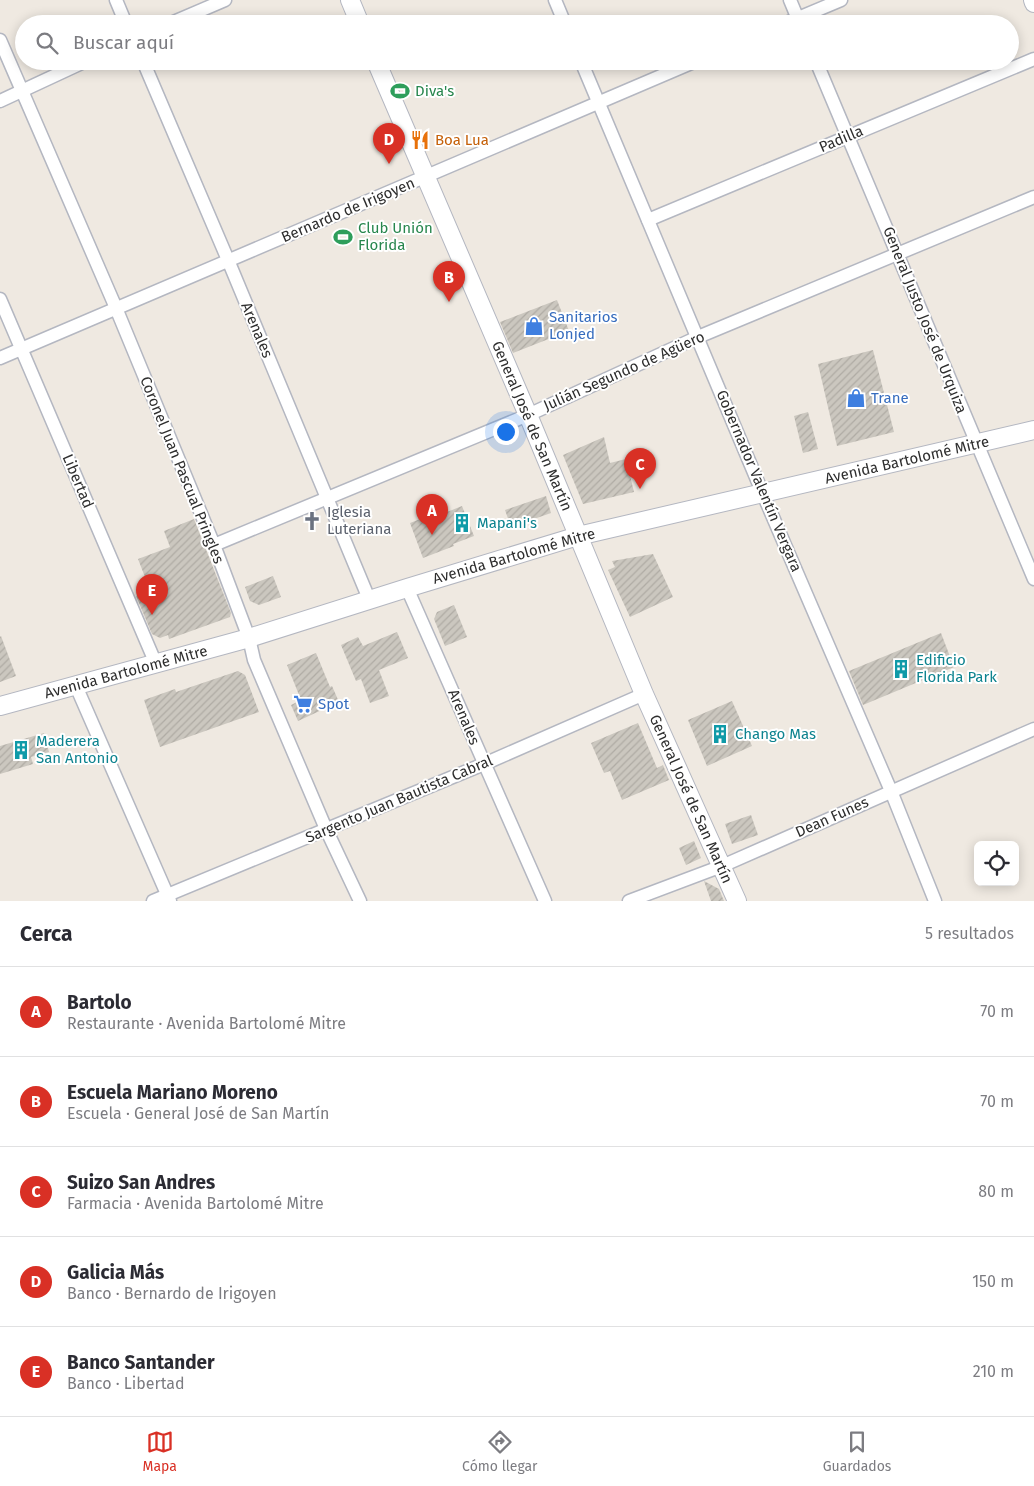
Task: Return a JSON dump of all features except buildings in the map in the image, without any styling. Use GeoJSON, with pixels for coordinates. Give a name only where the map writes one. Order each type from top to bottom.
{"type":"FeatureCollection","features":[{"type":"Feature","properties":{"kind":"main road"},"geometry":{"type":"LineString","coordinates":[[350,0],[356,15]]}},
{"type":"Feature","properties":{"kind":"main road","name":"General José de San Martín"},"geometry":{"type":"LineString","coordinates":[[380,70],[528,414],[644,694],[737,901]]}},
{"type":"Feature","properties":{"kind":"main road","name":"Avenida Bartolomé Mitre"},"geometry":{"type":"LineString","coordinates":[[0,706],[249,638],[578,536],[1034,430]]}},
{"type":"Feature","properties":{"kind":"street"},"geometry":{"type":"LineString","coordinates":[[116,0],[122,15]]}},
{"type":"Feature","properties":{"kind":"street"},"geometry":{"type":"LineString","coordinates":[[190,15],[225,0]]}},
{"type":"Feature","properties":{"kind":"street"},"geometry":{"type":"LineString","coordinates":[[555,0],[561,15]]}},
{"type":"Feature","properties":{"kind":"street"},"geometry":{"type":"LineString","coordinates":[[790,0],[796,15]]}},
{"type":"Feature","properties":{"kind":"street"},"geometry":{"type":"LineString","coordinates":[[811,15],[841,0]]}},
{"type":"Feature","properties":{"kind":"street","name":"Coronel Juan Pascual Pringles"},"geometry":{"type":"LineString","coordinates":[[0,40],[116,308],[214,545],[249,638],[254,660],[326,829],[360,901]]}},
{"type":"Feature","properties":{"kind":"street","name":"Padilla"},"geometry":{"type":"LineString","coordinates":[[1019,65],[1034,59]]}},
{"type":"Feature","properties":{"kind":"street"},"geometry":{"type":"LineString","coordinates":[[0,101],[67,70]]}},
{"type":"Feature","properties":{"kind":"street","name":"Arenales"},"geometry":{"type":"LineString","coordinates":[[147,70],[370,600]]}},
{"type":"Feature","properties":{"kind":"street","name":"Gobernador Valentín Vergara"},"geometry":{"type":"LineString","coordinates":[[585,70],[892,791],[935,901]]}},
{"type":"Feature","properties":{"kind":"street","name":"Bernardo de Irigoyen"},"geometry":{"type":"LineString","coordinates":[[0,358],[675,70]]}},
{"type":"Feature","properties":{"kind":"street","name":"General Justo José de Urquiza"},"geometry":{"type":"LineString","coordinates":[[820,70],[1034,579]]}},
{"type":"Feature","properties":{"kind":"street","name":"Padilla"},"geometry":{"type":"LineString","coordinates":[[648,220],[1008,70]]}},
{"type":"Feature","properties":{"kind":"street","name":"Julián Segundo de Agüero"},"geometry":{"type":"LineString","coordinates":[[214,545],[528,414],[698,337],[1034,197]]}},
{"type":"Feature","properties":{"kind":"street","name":"Libertad"},"geometry":{"type":"LineString","coordinates":[[0,299],[156,664]]}},
{"type":"Feature","properties":{"kind":"street","name":"Arenales"},"geometry":{"type":"LineString","coordinates":[[408,588],[546,901]]}},
{"type":"Feature","properties":{"kind":"street"},"geometry":{"type":"LineString","coordinates":[[76,686],[169,898]]}},
{"type":"Feature","properties":{"kind":"street","name":"Sargento Juan Bautista Cabral"},"geometry":{"type":"LineString","coordinates":[[153,901],[169,898],[644,694]]}},
{"type":"Feature","properties":{"kind":"street","name":"Dean Funes"},"geometry":{"type":"LineString","coordinates":[[629,901],[722,866],[1034,728]]}},
{"type":"Feature","properties":{"kind":"place","name":"Diva's"},"geometry":{"type":"Point","coordinates":[400,91]}},
{"type":"Feature","properties":{"kind":"place","name":"Boa Lua"},"geometry":{"type":"Point","coordinates":[420,140]}},
{"type":"Feature","properties":{"kind":"place","name":"Galicia Más"},"geometry":{"type":"Point","coordinates":[389,164]}},
{"type":"Feature","properties":{"kind":"place","name":"Club Unión Florida"},"geometry":{"type":"Point","coordinates":[343,237]}},
{"type":"Feature","properties":{"kind":"place","name":"Escuela Mariano Moreno"},"geometry":{"type":"Point","coordinates":[449,302]}},
{"type":"Feature","properties":{"kind":"place","name":"Sanitarios Lonjed"},"geometry":{"type":"Point","coordinates":[534,326]}},
{"type":"Feature","properties":{"kind":"place","name":"Trane"},"geometry":{"type":"Point","coordinates":[856,398]}},
{"type":"Feature","properties":{"kind":"place","name":"Suizo San Andres"},"geometry":{"type":"Point","coordinates":[640,489]}},
{"type":"Feature","properties":{"kind":"place","name":"Iglesia Luteriana"},"geometry":{"type":"Point","coordinates":[312,521]}},
{"type":"Feature","properties":{"kind":"place","name":"Mapani's"},"geometry":{"type":"Point","coordinates":[462,523]}},
{"type":"Feature","properties":{"kind":"place","name":"Bartolo"},"geometry":{"type":"Point","coordinates":[432,535]}},
{"type":"Feature","properties":{"kind":"place","name":"Banco Santander"},"geometry":{"type":"Point","coordinates":[152,615]}},
{"type":"Feature","properties":{"kind":"place","name":"Edificio Florida Park"},"geometry":{"type":"Point","coordinates":[901,669]}},
{"type":"Feature","properties":{"kind":"place","name":"Spot"},"geometry":{"type":"Point","coordinates":[303,704]}},
{"type":"Feature","properties":{"kind":"place","name":"Chango Mas"},"geometry":{"type":"Point","coordinates":[720,734]}},
{"type":"Feature","properties":{"kind":"place","name":"Maderera San Antonio"},"geometry":{"type":"Point","coordinates":[21,750]}}]}
